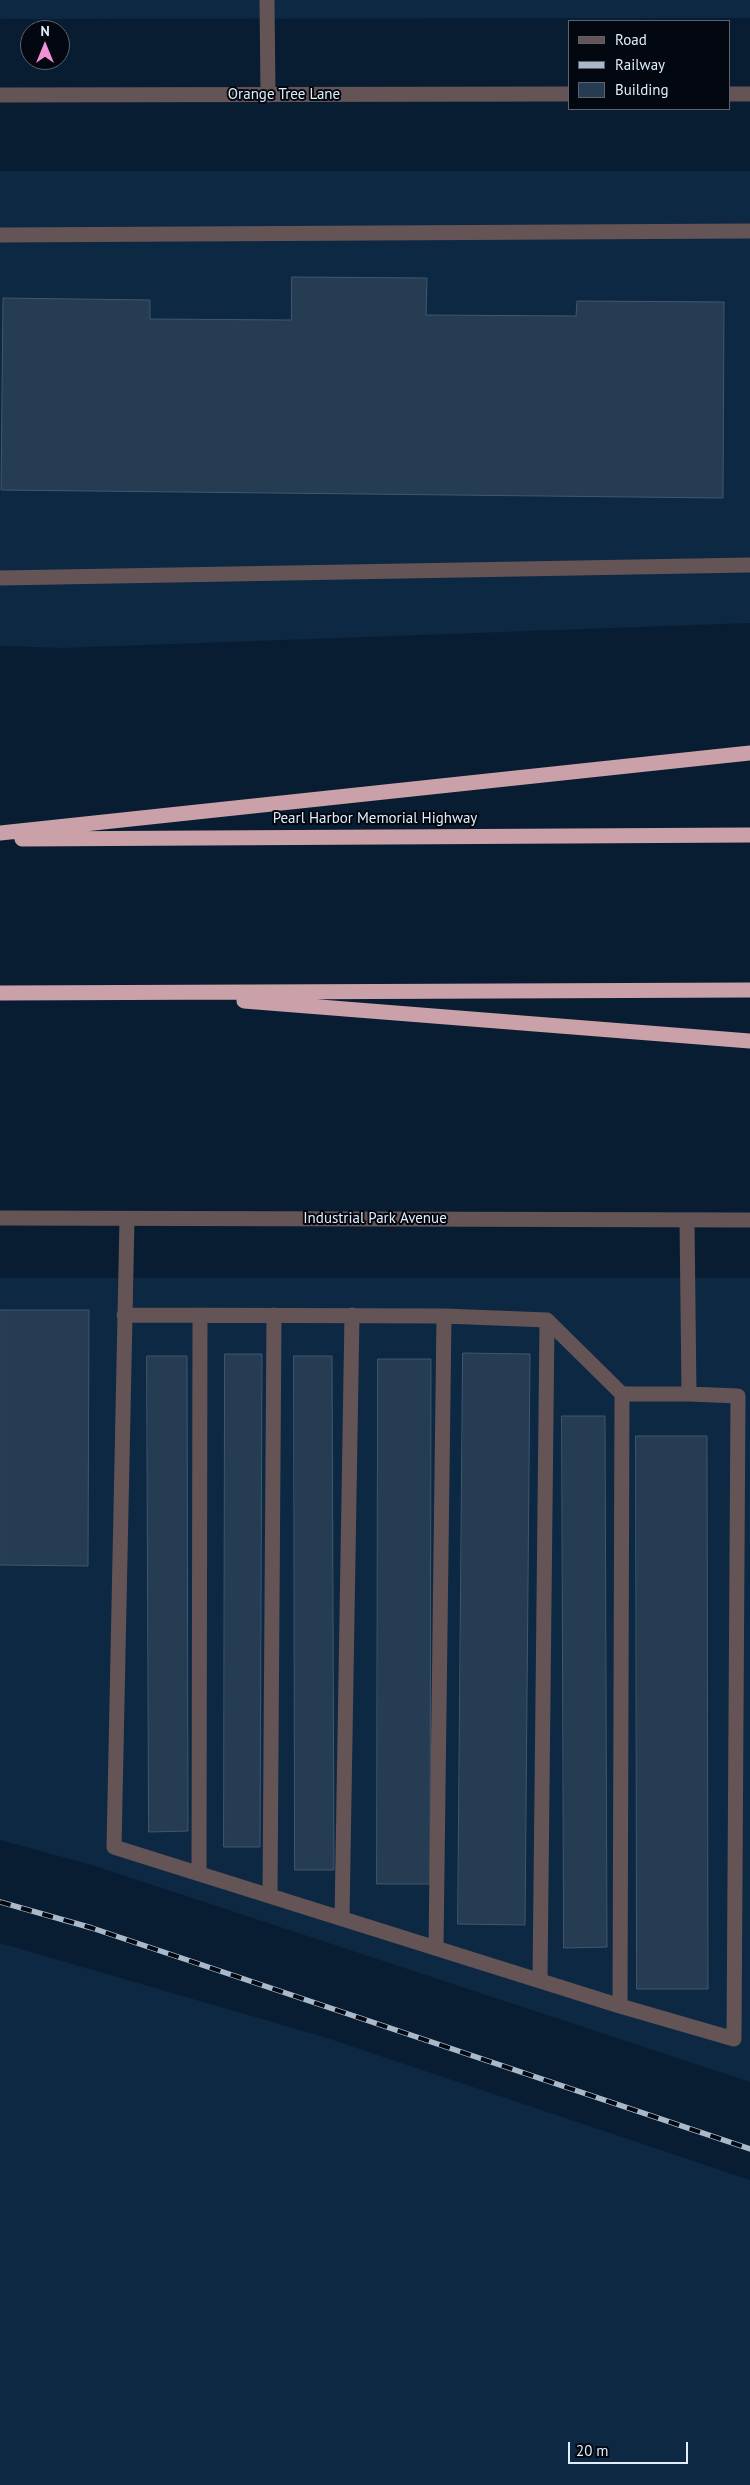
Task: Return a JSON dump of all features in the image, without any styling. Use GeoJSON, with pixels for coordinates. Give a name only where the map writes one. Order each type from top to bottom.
{"type":"FeatureCollection","features":[{"type":"Feature","properties":{"kind":"highway"},"geometry":{"type":"LineString","coordinates":[[0,833],[750,753]]}},
{"type":"Feature","properties":{"kind":"highway","name":"Pearl Harbor Memorial Highway"},"geometry":{"type":"LineString","coordinates":[[0,839],[750,835]]}},
{"type":"Feature","properties":{"kind":"highway"},"geometry":{"type":"LineString","coordinates":[[0,994],[750,990]]}},
{"type":"Feature","properties":{"kind":"highway"},"geometry":{"type":"LineString","coordinates":[[140,993],[750,1041]]}},
{"type":"Feature","properties":{"kind":"street"},"geometry":{"type":"LineString","coordinates":[[267,0],[268,95]]}},
{"type":"Feature","properties":{"kind":"street","name":"Orange Tree Lane"},"geometry":{"type":"LineString","coordinates":[[0,95],[568,94]]}},
{"type":"Feature","properties":{"kind":"street"},"geometry":{"type":"LineString","coordinates":[[730,94],[750,94]]}},
{"type":"Feature","properties":{"kind":"street"},"geometry":{"type":"LineString","coordinates":[[0,235],[750,231]]}},
{"type":"Feature","properties":{"kind":"street"},"geometry":{"type":"LineString","coordinates":[[0,578],[750,564]]}},
{"type":"Feature","properties":{"kind":"street","name":"Industrial Park Avenue"},"geometry":{"type":"LineString","coordinates":[[0,1218],[750,1220]]}},
{"type":"Feature","properties":{"kind":"street"},"geometry":{"type":"LineString","coordinates":[[124,1314],[444,1316],[547,1320],[622,1394],[738,1396],[734,2039],[620,2006],[540,1979],[114,1847],[124,1314],[127,1219]]}},
{"type":"Feature","properties":{"kind":"street"},"geometry":{"type":"LineString","coordinates":[[687,1220],[689,1394]]}},
{"type":"Feature","properties":{"kind":"street"},"geometry":{"type":"LineString","coordinates":[[199,1874],[200,1315]]}},
{"type":"Feature","properties":{"kind":"street"},"geometry":{"type":"LineString","coordinates":[[270,1895],[274,1315]]}},
{"type":"Feature","properties":{"kind":"street"},"geometry":{"type":"LineString","coordinates":[[342,1918],[352,1315]]}},
{"type":"Feature","properties":{"kind":"street"},"geometry":{"type":"LineString","coordinates":[[436,1947],[444,1316]]}},
{"type":"Feature","properties":{"kind":"street"},"geometry":{"type":"LineString","coordinates":[[540,1979],[547,1320]]}},
{"type":"Feature","properties":{"kind":"street"},"geometry":{"type":"LineString","coordinates":[[620,2006],[622,1394]]}},
{"type":"Feature","properties":{"kind":"shaded area"},"geometry":{"type":"Polygon","coordinates":[[[0,0],[750,0],[750,18],[0,19],[0,0]]]}},
{"type":"Feature","properties":{"kind":"shaded area"},"geometry":{"type":"Polygon","coordinates":[[[0,171],[750,171],[750,623],[64,648],[0,646],[0,171]]]}},
{"type":"Feature","properties":{"kind":"shaded area"},"geometry":{"type":"Polygon","coordinates":[[[0,1278],[750,1278],[750,2082],[92,1865],[0,1840],[0,1278]]]}},
{"type":"Feature","properties":{"kind":"shaded area"},"geometry":{"type":"Polygon","coordinates":[[[0,1943],[324,2037],[750,2180],[750,2485],[0,2485],[0,1943]]]}},
{"type":"Feature","properties":{"kind":"building"},"geometry":{"type":"Polygon","coordinates":[[[292,277],[427,278],[426,315],[576,316],[577,301],[724,302],[723,498],[1,490],[3,298],[150,300],[150,319],[291,320],[292,277]]]}},
{"type":"Feature","properties":{"kind":"building"},"geometry":{"type":"Polygon","coordinates":[[[0,1310],[89,1310],[88,1566],[0,1565],[0,1310]]]}},
{"type":"Feature","properties":{"kind":"building"},"geometry":{"type":"Polygon","coordinates":[[[463,1353],[530,1354],[525,1925],[458,1924],[463,1353]]]}},
{"type":"Feature","properties":{"kind":"building"},"geometry":{"type":"Polygon","coordinates":[[[225,1354],[262,1354],[260,1847],[224,1847],[225,1354]]]}},
{"type":"Feature","properties":{"kind":"building"},"geometry":{"type":"Polygon","coordinates":[[[147,1356],[187,1356],[188,1831],[149,1832],[147,1356]]]}},
{"type":"Feature","properties":{"kind":"building"},"geometry":{"type":"Polygon","coordinates":[[[294,1356],[332,1356],[334,1870],[295,1870],[294,1356]]]}},
{"type":"Feature","properties":{"kind":"building"},"geometry":{"type":"Polygon","coordinates":[[[378,1359],[431,1359],[430,1884],[377,1884],[378,1359]]]}},
{"type":"Feature","properties":{"kind":"building"},"geometry":{"type":"Polygon","coordinates":[[[562,1416],[605,1416],[607,1947],[564,1948],[562,1416]]]}},
{"type":"Feature","properties":{"kind":"building"},"geometry":{"type":"Polygon","coordinates":[[[636,1436],[707,1436],[708,1989],[637,1989],[636,1436]]]}},
{"type":"Feature","properties":{"kind":"railway"},"geometry":{"type":"LineString","coordinates":[[0,1902],[92,1928],[750,2149]]}}]}
